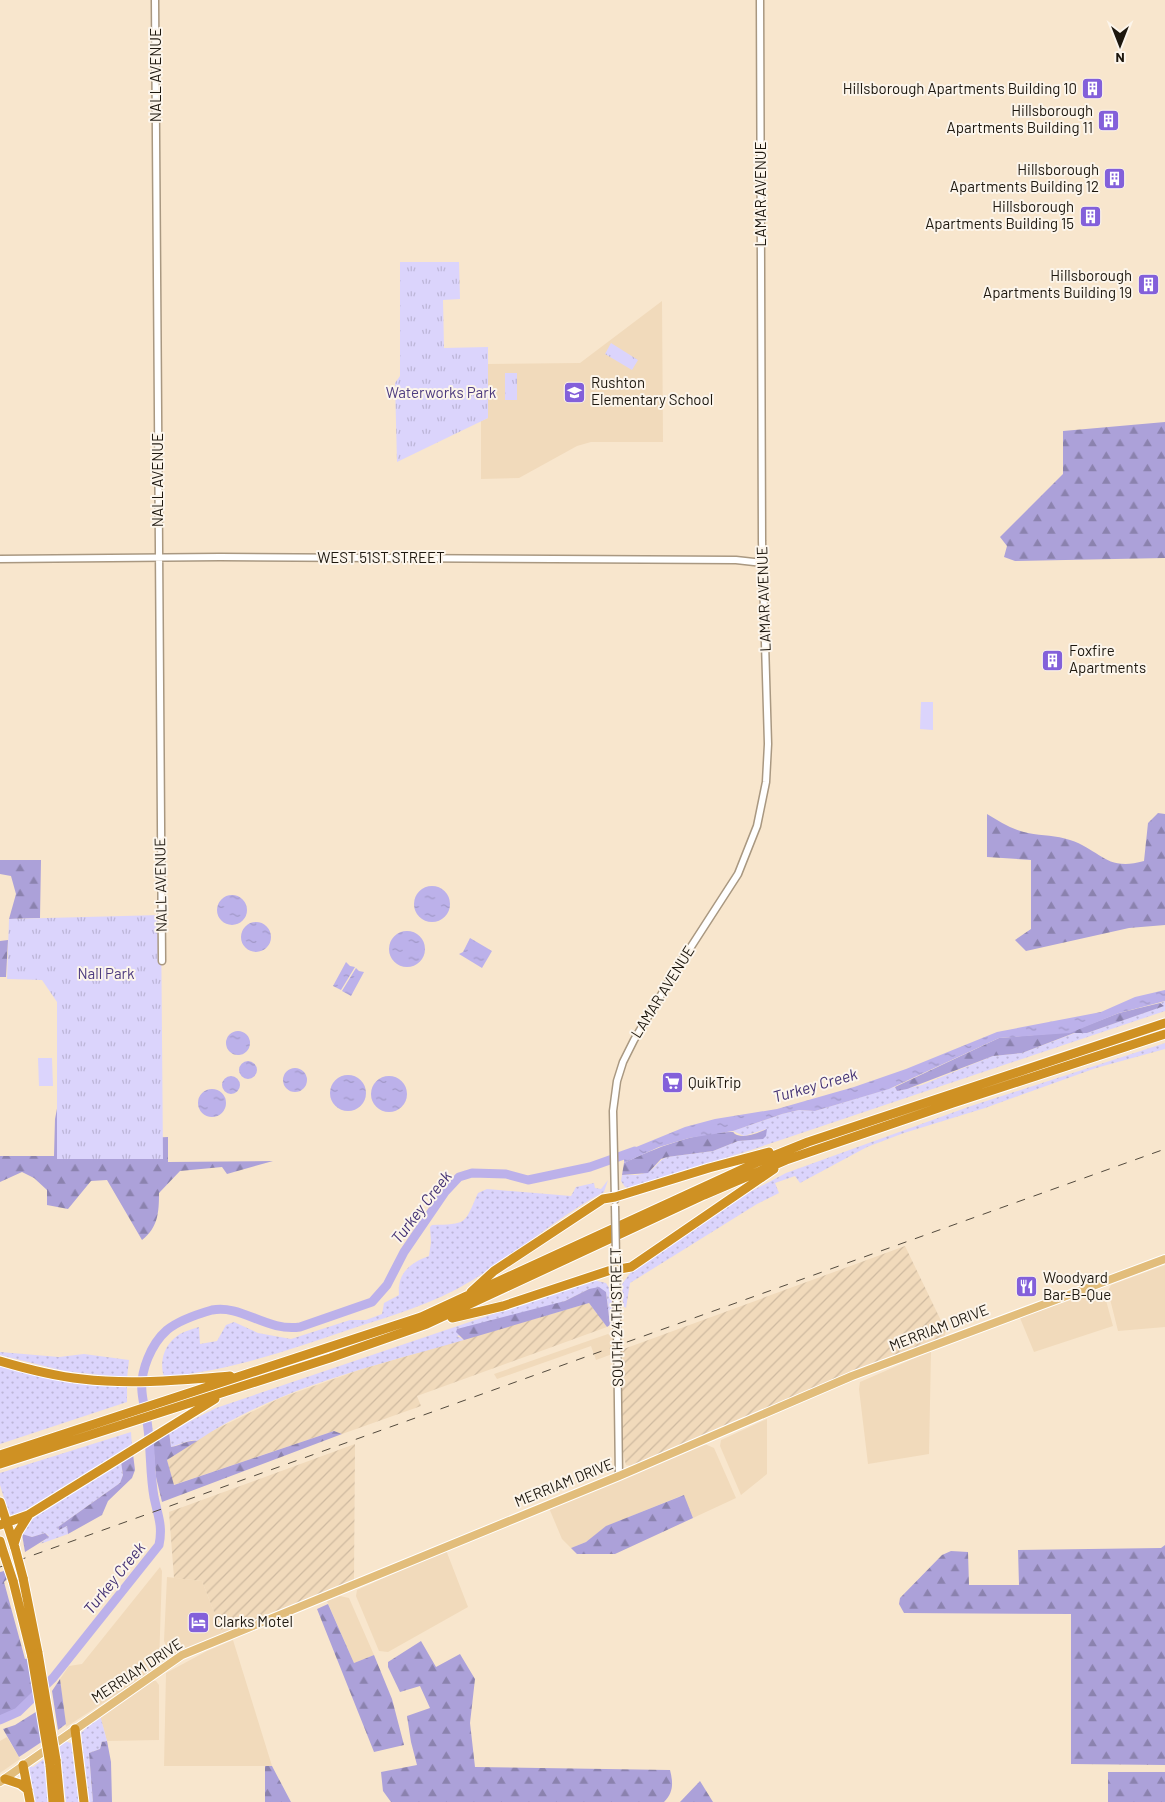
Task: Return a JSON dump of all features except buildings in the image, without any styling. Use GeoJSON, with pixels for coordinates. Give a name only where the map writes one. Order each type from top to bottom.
{"type":"FeatureCollection","features":[{"type":"Feature","properties":{"kind":"highway"},"geometry":{"type":"LineString","coordinates":[[0,1454],[384,1330],[465,1298],[714,1180],[808,1142],[1165,1023]]}},
{"type":"Feature","properties":{"kind":"highway"},"geometry":{"type":"LineString","coordinates":[[427,1324],[704,1195],[786,1160],[915,1115],[1165,1034]]}},
{"type":"Feature","properties":{"kind":"highway"},"geometry":{"type":"LineString","coordinates":[[465,1298],[494,1272],[586,1208],[603,1199],[615,1202],[708,1168],[808,1142]]}},
{"type":"Feature","properties":{"kind":"highway"},"geometry":{"type":"LineString","coordinates":[[0,1464],[179,1407],[427,1324],[503,1306],[635,1265],[786,1160]]}},
{"type":"Feature","properties":{"kind":"highway"},"geometry":{"type":"LineString","coordinates":[[0,1361],[52,1375],[105,1382],[245,1375]]}},
{"type":"Feature","properties":{"kind":"highway"},"geometry":{"type":"LineString","coordinates":[[4,1523],[28,1516],[230,1390]]}},
{"type":"Feature","properties":{"kind":"highway"},"geometry":{"type":"LineString","coordinates":[[0,1502],[4,1523],[14,1547],[23,1578],[60,1802]]}},
{"type":"Feature","properties":{"kind":"highway"},"geometry":{"type":"LineString","coordinates":[[14,1547],[18,1532],[28,1516]]}},
{"type":"Feature","properties":{"kind":"highway"},"geometry":{"type":"LineString","coordinates":[[1,1544],[35,1655]]}},
{"type":"Feature","properties":{"kind":"highway"},"geometry":{"type":"LineString","coordinates":[[75,1729],[84,1802]]}},
{"type":"Feature","properties":{"kind":"highway"},"geometry":{"type":"LineString","coordinates":[[53,1763],[53,1802]]}},
{"type":"Feature","properties":{"kind":"highway"},"geometry":{"type":"LineString","coordinates":[[24,1765],[30,1802]]}},
{"type":"Feature","properties":{"kind":"highway"},"geometry":{"type":"LineString","coordinates":[[2,1780],[20,1784],[28,1790]]}},
{"type":"Feature","properties":{"kind":"main road","name":"MERRIAM DRIVE"},"geometry":{"type":"LineString","coordinates":[[2,1780],[182,1655],[619,1476],[852,1376],[1165,1259]]}},
{"type":"Feature","properties":{"kind":"street","name":"NALL AVENUE"},"geometry":{"type":"LineString","coordinates":[[155,0],[162,961]]}},
{"type":"Feature","properties":{"kind":"street","name":"LAMAR AVENUE"},"geometry":{"type":"LineString","coordinates":[[614,1159],[614,1096],[627,1053],[676,970],[733,882],[748,850],[760,814],[766,782],[768,746],[762,563],[760,0]]}},
{"type":"Feature","properties":{"kind":"street","name":"WEST 51ST STREET"},"geometry":{"type":"LineString","coordinates":[[0,559],[158,557],[706,560],[762,563]]}},
{"type":"Feature","properties":{"kind":"street","name":"SOUTH 24TH STREET"},"geometry":{"type":"LineString","coordinates":[[614,1159],[619,1476]]}},
{"type":"Feature","properties":{"kind":"shaded area","name":"Rushton Elementary School"},"geometry":{"type":"Polygon","coordinates":[[[662,301],[663,442],[591,442],[577,446],[519,478],[481,479],[481,421],[488,418],[488,364],[580,363],[662,301]]]}},
{"type":"Feature","properties":{"kind":"shaded area"},"geometry":{"type":"Polygon","coordinates":[[[905,1246],[946,1331],[944,1338],[631,1466],[626,1465],[621,1445],[621,1350],[905,1246]]]}},
{"type":"Feature","properties":{"kind":"shaded area"},"geometry":{"type":"Polygon","coordinates":[[[1165,1265],[1165,1327],[1118,1331],[1108,1291],[1111,1285],[1165,1265]]]}},
{"type":"Feature","properties":{"kind":"shaded area"},"geometry":{"type":"Polygon","coordinates":[[[1099,1290],[1104,1293],[1113,1326],[1034,1352],[1020,1318],[1099,1290]]]}},
{"type":"Feature","properties":{"kind":"shaded area"},"geometry":{"type":"Polygon","coordinates":[[[589,1303],[607,1327],[417,1396],[421,1406],[342,1434],[334,1431],[173,1485],[167,1460],[206,1434],[280,1398],[362,1369],[589,1303]]]}},
{"type":"Feature","properties":{"kind":"shaded area"},"geometry":{"type":"Polygon","coordinates":[[[608,1334],[614,1338],[615,1353],[596,1360],[591,1346],[497,1379],[494,1374],[608,1334]]]}},
{"type":"Feature","properties":{"kind":"shaded area"},"geometry":{"type":"Polygon","coordinates":[[[931,1351],[929,1454],[868,1464],[859,1389],[860,1382],[931,1351]]]}},
{"type":"Feature","properties":{"kind":"shaded area"},"geometry":{"type":"Polygon","coordinates":[[[767,1419],[767,1474],[741,1495],[720,1446],[721,1440],[767,1419]]]}},
{"type":"Feature","properties":{"kind":"shaded area"},"geometry":{"type":"Polygon","coordinates":[[[355,1444],[354,1581],[223,1635],[202,1581],[174,1578],[169,1512],[355,1444]]]}},
{"type":"Feature","properties":{"kind":"shaded area"},"geometry":{"type":"Polygon","coordinates":[[[705,1444],[714,1448],[736,1498],[693,1518],[683,1495],[607,1526],[586,1542],[571,1548],[562,1539],[549,1508],[705,1444]]]}},
{"type":"Feature","properties":{"kind":"shaded area"},"geometry":{"type":"Polygon","coordinates":[[[446,1550],[468,1607],[388,1652],[379,1651],[356,1596],[357,1590],[446,1550]]]}},
{"type":"Feature","properties":{"kind":"shaded area"},"geometry":{"type":"Polygon","coordinates":[[[160,1567],[162,1571],[159,1664],[157,1668],[66,1727],[60,1679],[69,1666],[82,1664],[160,1567]]]}},
{"type":"Feature","properties":{"kind":"shaded area"},"geometry":{"type":"Polygon","coordinates":[[[167,1577],[202,1581],[223,1635],[175,1656],[169,1653],[164,1641],[167,1577]]]}},
{"type":"Feature","properties":{"kind":"shaded area"},"geometry":{"type":"Polygon","coordinates":[[[340,1596],[349,1598],[374,1655],[354,1663],[327,1601],[340,1596]]]}},
{"type":"Feature","properties":{"kind":"shaded area"},"geometry":{"type":"Polygon","coordinates":[[[233,1640],[272,1766],[164,1766],[166,1673],[207,1651],[233,1640]]]}},
{"type":"Feature","properties":{"kind":"shaded area"},"geometry":{"type":"Polygon","coordinates":[[[151,1680],[156,1681],[159,1685],[159,1740],[107,1741],[100,1716],[151,1680]]]}},
{"type":"Feature","properties":{"kind":"shaded area"},"geometry":{"type":"Polygon","coordinates":[[[7,1737],[20,1759],[0,1773],[0,1741],[7,1737]]]}},
{"type":"Feature","properties":{"kind":"green space","name":"Waterworks Park"},"geometry":{"type":"Polygon","coordinates":[[[400,262],[459,262],[460,299],[443,300],[444,348],[488,347],[488,418],[397,462],[395,383],[400,376],[400,262]]]}},
{"type":"Feature","properties":{"kind":"green space"},"geometry":{"type":"Polygon","coordinates":[[[611,343],[638,360],[632,370],[605,354],[611,343]]]}},
{"type":"Feature","properties":{"kind":"green space"},"geometry":{"type":"Polygon","coordinates":[[[505,373],[517,373],[517,400],[505,400],[505,373]]]}},
{"type":"Feature","properties":{"kind":"green space"},"geometry":{"type":"Polygon","coordinates":[[[1165,422],[1165,558],[1015,561],[1004,557],[1007,546],[1000,537],[1063,474],[1063,431],[1165,422]]]}},
{"type":"Feature","properties":{"kind":"green space"},"geometry":{"type":"Polygon","coordinates":[[[921,702],[933,702],[933,730],[920,729],[921,702]]]}},
{"type":"Feature","properties":{"kind":"green space"},"geometry":{"type":"Polygon","coordinates":[[[1158,813],[1165,814],[1165,925],[1129,928],[1026,951],[1015,940],[1031,929],[1031,860],[987,857],[987,814],[1022,832],[1060,837],[1081,844],[1112,862],[1131,864],[1144,861],[1148,823],[1158,813]]]}},
{"type":"Feature","properties":{"kind":"green space"},"geometry":{"type":"Polygon","coordinates":[[[0,860],[41,860],[40,918],[9,919],[16,894],[11,876],[0,874],[0,860]]]}},
{"type":"Feature","properties":{"kind":"green space","name":"Nall Park"},"geometry":{"type":"Polygon","coordinates":[[[161,915],[163,1159],[57,1159],[57,1002],[42,980],[7,979],[9,919],[161,915]]]}},
{"type":"Feature","properties":{"kind":"green space"},"geometry":{"type":"Polygon","coordinates":[[[8,940],[6,977],[0,977],[0,941],[8,940]]]}},
{"type":"Feature","properties":{"kind":"green space"},"geometry":{"type":"Polygon","coordinates":[[[1165,1001],[1165,1011],[751,1150],[629,1188],[625,1187],[621,1181],[622,1175],[637,1175],[648,1172],[667,1157],[713,1151],[738,1141],[758,1139],[766,1129],[744,1136],[733,1131],[782,1114],[799,1110],[815,1111],[895,1087],[897,1091],[922,1085],[993,1056],[1022,1053],[1075,1033],[1087,1033],[1163,1006],[1160,1003],[1165,1001]]]}},
{"type":"Feature","properties":{"kind":"green space"},"geometry":{"type":"Polygon","coordinates":[[[1160,1003],[1164,1006],[1087,1033],[1074,1033],[1022,1053],[993,1056],[907,1089],[897,1091],[895,1087],[999,1038],[1070,1032],[1119,1013],[1160,1003]]]}},
{"type":"Feature","properties":{"kind":"green space"},"geometry":{"type":"Polygon","coordinates":[[[1165,1043],[1165,1049],[1096,1068],[985,1108],[904,1133],[867,1147],[800,1183],[795,1176],[775,1183],[779,1193],[757,1204],[630,1283],[626,1308],[623,1306],[622,1284],[631,1272],[748,1193],[786,1173],[971,1106],[1165,1043]]]}},
{"type":"Feature","properties":{"kind":"green space"},"geometry":{"type":"Polygon","coordinates":[[[38,1058],[52,1058],[53,1086],[39,1086],[38,1058]]]}},
{"type":"Feature","properties":{"kind":"green space"},"geometry":{"type":"Polygon","coordinates":[[[60,1093],[145,1138],[168,1137],[168,1162],[273,1161],[227,1174],[222,1167],[180,1171],[159,1193],[159,1207],[154,1225],[142,1240],[107,1180],[91,1181],[68,1209],[47,1205],[47,1190],[34,1178],[22,1172],[0,1182],[0,1156],[54,1156],[55,1119],[60,1093]]]}},
{"type":"Feature","properties":{"kind":"green space"},"geometry":{"type":"Polygon","coordinates":[[[767,1129],[766,1136],[763,1139],[738,1141],[713,1151],[667,1157],[661,1159],[648,1173],[622,1175],[624,1163],[676,1142],[718,1133],[734,1132],[741,1136],[749,1135],[767,1129]]]}},
{"type":"Feature","properties":{"kind":"green space"},"geometry":{"type":"Polygon","coordinates":[[[608,1180],[604,1192],[471,1281],[442,1296],[395,1314],[257,1359],[211,1370],[164,1377],[162,1365],[164,1353],[170,1343],[180,1334],[199,1327],[200,1344],[217,1341],[226,1325],[234,1322],[258,1333],[291,1339],[350,1320],[366,1320],[382,1314],[384,1303],[399,1295],[400,1281],[406,1270],[416,1262],[429,1256],[431,1242],[430,1227],[432,1225],[452,1224],[463,1221],[467,1217],[478,1193],[487,1189],[571,1196],[576,1187],[594,1183],[595,1188],[601,1189],[608,1180]]]}},
{"type":"Feature","properties":{"kind":"green space"},"geometry":{"type":"Polygon","coordinates":[[[593,1280],[606,1283],[613,1294],[612,1323],[610,1325],[606,1292],[589,1289],[565,1301],[457,1336],[464,1340],[326,1380],[259,1407],[197,1441],[192,1440],[171,1447],[169,1432],[216,1408],[593,1280]]]}},
{"type":"Feature","properties":{"kind":"green space"},"geometry":{"type":"Polygon","coordinates":[[[599,1287],[606,1292],[610,1325],[607,1327],[589,1303],[464,1340],[456,1332],[457,1329],[565,1301],[589,1289],[599,1287]]]}},
{"type":"Feature","properties":{"kind":"green space"},"geometry":{"type":"Polygon","coordinates":[[[0,1352],[59,1357],[84,1354],[129,1360],[127,1378],[64,1371],[0,1355],[0,1352]]]}},
{"type":"Feature","properties":{"kind":"green space"},"geometry":{"type":"Polygon","coordinates":[[[0,1366],[55,1379],[127,1386],[127,1402],[0,1444],[0,1366]]]}},
{"type":"Feature","properties":{"kind":"green space"},"geometry":{"type":"Polygon","coordinates":[[[334,1431],[342,1434],[162,1502],[156,1477],[153,1442],[169,1432],[171,1447],[197,1441],[167,1460],[174,1485],[334,1431]]]}},
{"type":"Feature","properties":{"kind":"green space"},"geometry":{"type":"Polygon","coordinates":[[[131,1432],[132,1446],[25,1514],[13,1517],[9,1514],[0,1485],[0,1473],[131,1432]]]}},
{"type":"Feature","properties":{"kind":"green space"},"geometry":{"type":"Polygon","coordinates":[[[133,1454],[135,1470],[132,1478],[108,1501],[102,1515],[68,1534],[67,1526],[59,1530],[58,1527],[120,1483],[123,1475],[121,1462],[133,1454]]]}},
{"type":"Feature","properties":{"kind":"green space"},"geometry":{"type":"Polygon","coordinates":[[[121,1462],[123,1475],[120,1483],[58,1527],[59,1530],[67,1526],[68,1534],[40,1544],[49,1536],[45,1533],[32,1537],[22,1534],[32,1519],[121,1462]]]}},
{"type":"Feature","properties":{"kind":"green space"},"geometry":{"type":"Polygon","coordinates":[[[684,1495],[693,1518],[615,1554],[577,1554],[571,1548],[586,1542],[606,1526],[684,1495]]]}},
{"type":"Feature","properties":{"kind":"green space"},"geometry":{"type":"Polygon","coordinates":[[[45,1533],[49,1537],[25,1552],[22,1534],[32,1537],[45,1533]]]}},
{"type":"Feature","properties":{"kind":"green space"},"geometry":{"type":"Polygon","coordinates":[[[1165,1545],[1165,1765],[1071,1764],[1071,1614],[904,1613],[899,1604],[900,1598],[942,1555],[951,1551],[968,1552],[969,1585],[1019,1585],[1018,1550],[1161,1548],[1165,1545]]]}},
{"type":"Feature","properties":{"kind":"green space"},"geometry":{"type":"Polygon","coordinates":[[[4,1571],[7,1579],[4,1582],[25,1659],[28,1658],[36,1689],[13,1712],[0,1718],[0,1572],[4,1571]]]}},
{"type":"Feature","properties":{"kind":"green space"},"geometry":{"type":"Polygon","coordinates":[[[328,1604],[354,1663],[374,1655],[392,1699],[404,1745],[374,1752],[317,1609],[328,1604]]]}},
{"type":"Feature","properties":{"kind":"green space"},"geometry":{"type":"Polygon","coordinates":[[[421,1641],[436,1667],[460,1654],[475,1679],[470,1723],[475,1767],[670,1770],[672,1787],[670,1794],[664,1802],[391,1802],[383,1791],[381,1772],[417,1765],[407,1716],[430,1708],[420,1686],[400,1692],[388,1667],[388,1662],[421,1641]]]}},
{"type":"Feature","properties":{"kind":"green space"},"geometry":{"type":"Polygon","coordinates":[[[60,1679],[66,1724],[58,1730],[52,1691],[60,1679]]]}},
{"type":"Feature","properties":{"kind":"green space"},"geometry":{"type":"Polygon","coordinates":[[[39,1710],[43,1741],[19,1757],[3,1729],[15,1725],[39,1710]]]}},
{"type":"Feature","properties":{"kind":"green space"},"geometry":{"type":"Polygon","coordinates":[[[100,1715],[107,1741],[102,1742],[100,1749],[89,1753],[93,1802],[87,1802],[81,1733],[100,1715]]]}},
{"type":"Feature","properties":{"kind":"green space"},"geometry":{"type":"Polygon","coordinates":[[[65,1741],[73,1744],[81,1802],[66,1802],[59,1747],[65,1741]]]}},
{"type":"Feature","properties":{"kind":"green space"},"geometry":{"type":"Polygon","coordinates":[[[107,1741],[111,1762],[112,1802],[93,1802],[89,1753],[100,1749],[102,1742],[107,1741]]]}},
{"type":"Feature","properties":{"kind":"green space"},"geometry":{"type":"Polygon","coordinates":[[[45,1758],[48,1802],[32,1802],[27,1770],[30,1766],[33,1767],[45,1758]]]}},
{"type":"Feature","properties":{"kind":"green space"},"geometry":{"type":"Polygon","coordinates":[[[265,1766],[272,1766],[291,1802],[265,1802],[265,1766]]]}},
{"type":"Feature","properties":{"kind":"green space"},"geometry":{"type":"Polygon","coordinates":[[[1108,1772],[1165,1772],[1165,1802],[1108,1802],[1108,1772]]]}},
{"type":"Feature","properties":{"kind":"green space"},"geometry":{"type":"Polygon","coordinates":[[[700,1781],[713,1802],[680,1802],[700,1781]]]}},
{"type":"Feature","properties":{"kind":"water"},"geometry":{"type":"Polygon","coordinates":[[[432,886],[439,887],[445,891],[449,897],[449,911],[445,917],[439,921],[432,922],[425,921],[419,917],[415,911],[414,904],[415,897],[419,891],[425,887],[432,886]]]}},
{"type":"Feature","properties":{"kind":"water"},"geometry":{"type":"Polygon","coordinates":[[[232,895],[243,899],[247,910],[243,921],[232,925],[221,921],[217,910],[221,899],[232,895]]]}},
{"type":"Feature","properties":{"kind":"water"},"geometry":{"type":"Polygon","coordinates":[[[256,922],[267,926],[271,937],[267,948],[256,952],[245,948],[241,937],[245,926],[256,922]]]}},
{"type":"Feature","properties":{"kind":"water"},"geometry":{"type":"Polygon","coordinates":[[[407,931],[414,932],[420,936],[424,942],[424,956],[420,962],[414,966],[407,967],[400,966],[394,962],[390,956],[389,949],[390,942],[394,936],[400,932],[407,931]]]}},
{"type":"Feature","properties":{"kind":"water"},"geometry":{"type":"Polygon","coordinates":[[[470,938],[492,951],[482,968],[459,954],[463,952],[470,938]]]}},
{"type":"Feature","properties":{"kind":"water"},"geometry":{"type":"Polygon","coordinates":[[[346,962],[350,966],[355,967],[341,990],[333,986],[346,962]]]}},
{"type":"Feature","properties":{"kind":"water"},"geometry":{"type":"Polygon","coordinates":[[[356,968],[364,972],[351,996],[342,991],[356,968]]]}},
{"type":"Feature","properties":{"kind":"water"},"geometry":{"type":"Polygon","coordinates":[[[1165,990],[1165,1001],[1119,1013],[1070,1033],[999,1038],[889,1089],[815,1111],[799,1110],[733,1131],[689,1138],[659,1147],[624,1163],[624,1152],[685,1127],[715,1119],[777,1109],[854,1087],[906,1069],[997,1032],[1101,1012],[1135,997],[1165,990]]]}},
{"type":"Feature","properties":{"kind":"water"},"geometry":{"type":"Polygon","coordinates":[[[238,1031],[243,1032],[249,1038],[249,1048],[243,1054],[238,1055],[233,1054],[227,1048],[226,1043],[227,1038],[233,1032],[238,1031]]]}},
{"type":"Feature","properties":{"kind":"water"},"geometry":{"type":"Polygon","coordinates":[[[248,1061],[254,1064],[257,1070],[254,1076],[248,1079],[242,1076],[239,1070],[242,1064],[248,1061]]]}},
{"type":"Feature","properties":{"kind":"water"},"geometry":{"type":"Polygon","coordinates":[[[295,1068],[304,1071],[307,1080],[304,1089],[295,1092],[286,1089],[283,1080],[286,1071],[295,1068]]]}},
{"type":"Feature","properties":{"kind":"water"},"geometry":{"type":"Polygon","coordinates":[[[348,1075],[355,1076],[361,1080],[365,1086],[365,1100],[361,1106],[355,1110],[348,1111],[341,1110],[335,1106],[331,1100],[330,1093],[331,1086],[335,1080],[341,1076],[348,1075]]]}},
{"type":"Feature","properties":{"kind":"water"},"geometry":{"type":"Polygon","coordinates":[[[231,1076],[237,1079],[240,1085],[237,1091],[231,1094],[225,1091],[222,1085],[225,1079],[231,1076]]]}},
{"type":"Feature","properties":{"kind":"water"},"geometry":{"type":"Polygon","coordinates":[[[389,1076],[396,1077],[402,1081],[406,1087],[406,1101],[402,1107],[396,1111],[389,1112],[382,1111],[376,1107],[372,1101],[371,1094],[372,1087],[376,1081],[382,1077],[389,1076]]]}},
{"type":"Feature","properties":{"kind":"water"},"geometry":{"type":"Polygon","coordinates":[[[212,1089],[222,1093],[226,1103],[222,1113],[212,1117],[202,1113],[198,1103],[202,1093],[212,1089]]]}},
{"type":"Feature","properties":{"kind":"waterway","name":"Turkey Creek"},"geometry":{"type":"LineString","coordinates":[[0,1720],[18,1712],[53,1678],[159,1545],[160,1526],[153,1489],[142,1384],[148,1358],[156,1343],[167,1330],[195,1316],[212,1310],[223,1309],[244,1314],[276,1326],[300,1327],[372,1302],[387,1285],[404,1252],[445,1192],[459,1177],[472,1173],[506,1174],[528,1180],[590,1167],[635,1151]]}},
{"type":"Feature","properties":{"kind":"railway"},"geometry":{"type":"LineString","coordinates":[[0,1567],[1165,1149]]}},
{"type":"Feature","properties":{"kind":"place","name":"Hillsborough Apartments Building 10"},"geometry":{"type":"Point","coordinates":[1093,89]}},
{"type":"Feature","properties":{"kind":"place","name":"Hillsborough Apartments Building 11"},"geometry":{"type":"Point","coordinates":[1109,120]}},
{"type":"Feature","properties":{"kind":"place","name":"Hillsborough Apartments Building 12"},"geometry":{"type":"Point","coordinates":[1115,179]}},
{"type":"Feature","properties":{"kind":"place","name":"Hillsborough Apartments Building 15"},"geometry":{"type":"Point","coordinates":[1090,216]}},
{"type":"Feature","properties":{"kind":"place","name":"Hillsborough Apartments Building 19"},"geometry":{"type":"Point","coordinates":[1148,285]}},
{"type":"Feature","properties":{"kind":"place","name":"Rushton Elementary School"},"geometry":{"type":"Point","coordinates":[575,392]}},
{"type":"Feature","properties":{"kind":"place","name":"Foxfire Apartments"},"geometry":{"type":"Point","coordinates":[1053,660]}},
{"type":"Feature","properties":{"kind":"place","name":"QuikTrip"},"geometry":{"type":"Point","coordinates":[672,1083]}},
{"type":"Feature","properties":{"kind":"place","name":"Woodyard Bar-B-Que"},"geometry":{"type":"Point","coordinates":[1027,1287]}},
{"type":"Feature","properties":{"kind":"place","name":"Clarks Motel"},"geometry":{"type":"Point","coordinates":[198,1622]}}]}
